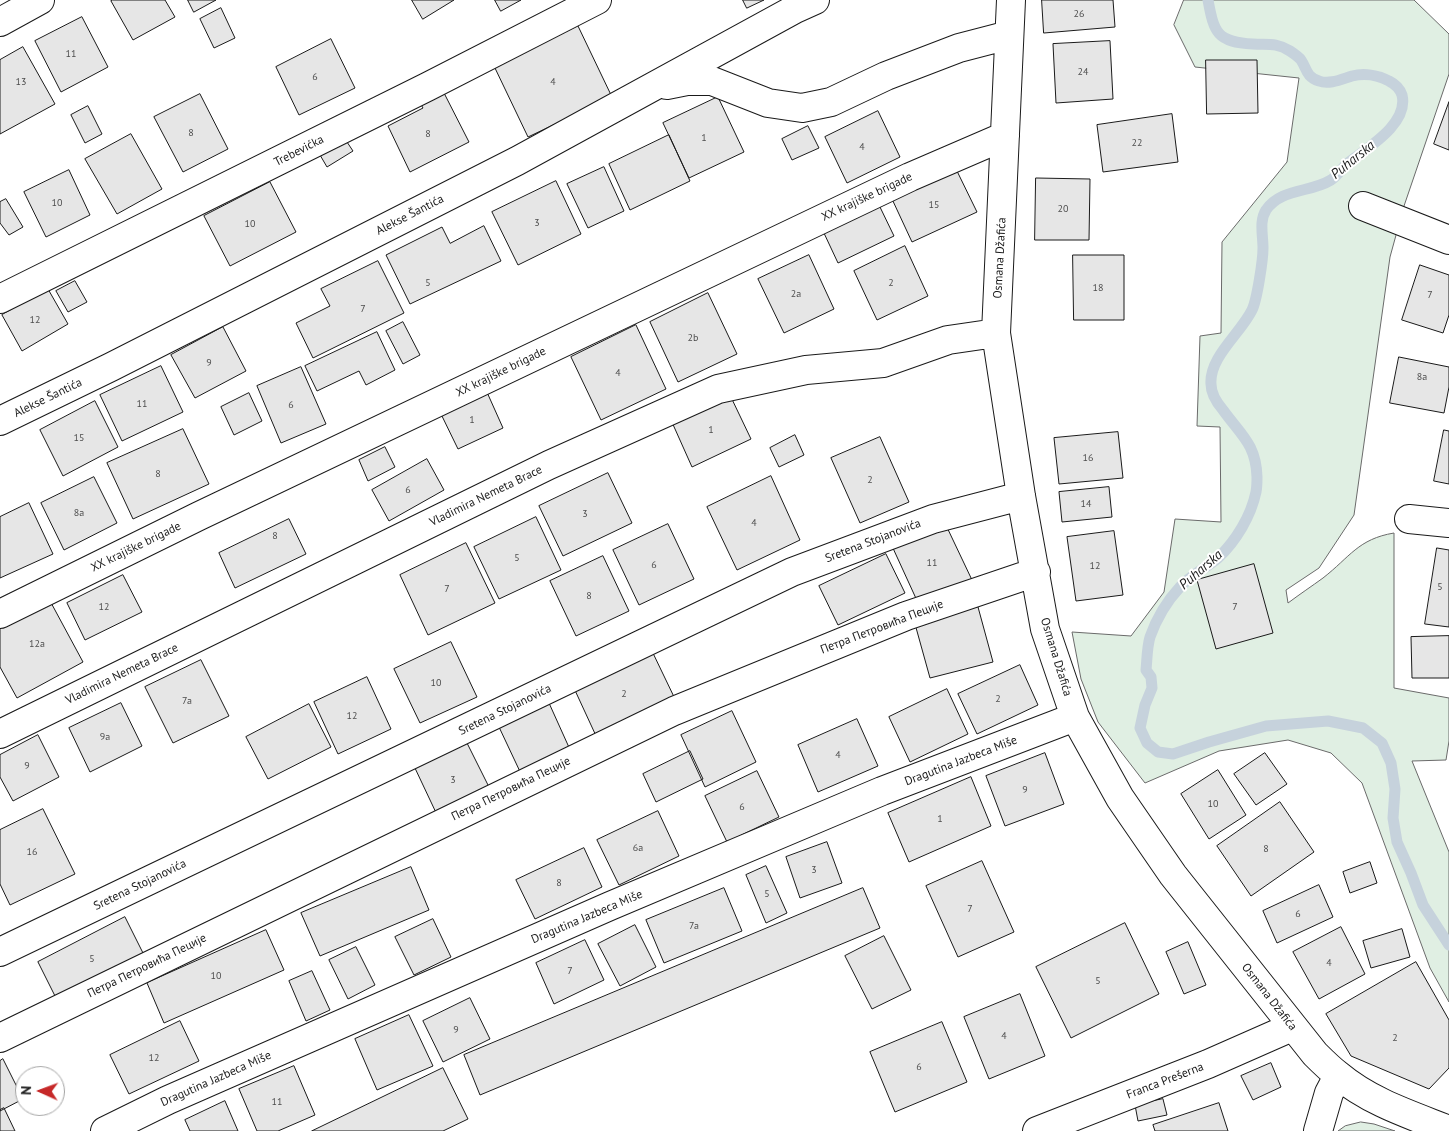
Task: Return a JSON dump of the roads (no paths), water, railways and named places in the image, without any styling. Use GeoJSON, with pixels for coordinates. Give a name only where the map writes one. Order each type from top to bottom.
{"type":"FeatureCollection","features":[{"type":"Feature","properties":{"kind":"street"},"geometry":{"type":"LineString","coordinates":[[0,22],[40,0]]}},
{"type":"Feature","properties":{"kind":"street","name":"Trebevićka"},"geometry":{"type":"LineString","coordinates":[[0,299],[597,0]]}},
{"type":"Feature","properties":{"kind":"street","name":"Alekse Šantića"},"geometry":{"type":"LineString","coordinates":[[3,412],[111,367],[517,161],[794,9],[815,0]]}},
{"type":"Feature","properties":{"kind":"street","name":"Osmana Džafića"},"geometry":{"type":"LineString","coordinates":[[1011,0],[996,333],[1021,496],[1045,629],[1075,717],[1120,798],[1167,867],[1315,1054],[1338,1076],[1386,1105],[1449,1130]]}},
{"type":"Feature","properties":{"kind":"street"},"geometry":{"type":"LineString","coordinates":[[650,89],[687,82],[712,80],[768,103],[802,108],[831,102],[886,76],[958,48],[1009,35]]}},
{"type":"Feature","properties":{"kind":"street","name":"XX krajiške brigade"},"geometry":{"type":"LineString","coordinates":[[0,614],[892,185],[1005,136]]}},
{"type":"Feature","properties":{"kind":"street"},"geometry":{"type":"LineString","coordinates":[[1363,206],[1449,240]]}},
{"type":"Feature","properties":{"kind":"street","name":"Vladimira Nemeta Brace"},"geometry":{"type":"LineString","coordinates":[[0,734],[549,465],[718,389],[806,370],[883,363],[948,340],[996,333]]}},
{"type":"Feature","properties":{"kind":"street","name":"Sretena Stojanovića"},"geometry":{"type":"LineString","coordinates":[[0,952],[792,572],[933,519],[1021,496]]}},
{"type":"Feature","properties":{"kind":"street"},"geometry":{"type":"LineString","coordinates":[[1409,519],[1449,522]]}},
{"type":"Feature","properties":{"kind":"street","name":"Петра Петровића Пеције"},"geometry":{"type":"LineString","coordinates":[[0,1038],[674,711],[906,616],[1036,572]]}},
{"type":"Feature","properties":{"kind":"street","name":"Dragutina Jazbeca Miše"},"geometry":{"type":"LineString","coordinates":[[105,1131],[168,1100],[610,906],[882,791],[1075,717]]}},
{"type":"Feature","properties":{"kind":"street","name":"Franca Prešerna"},"geometry":{"type":"LineString","coordinates":[[1037,1131],[1208,1064],[1292,1027]]}},
{"type":"Feature","properties":{"kind":"street"},"geometry":{"type":"LineString","coordinates":[[1318,1131],[1328,1093],[1338,1076]]}},
{"type":"Feature","properties":{"kind":"waterway","name":"Puharska"},"geometry":{"type":"LineString","coordinates":[[1208,0],[1215,28],[1225,38],[1241,43],[1272,44],[1285,48],[1300,59],[1312,77],[1323,82],[1361,75],[1380,77],[1397,87],[1402,95],[1402,106],[1399,116],[1385,134],[1348,163],[1331,180],[1280,198],[1272,203],[1264,214],[1262,223],[1262,261],[1254,305],[1247,319],[1215,364],[1211,384],[1217,401],[1246,440],[1254,456],[1257,477],[1254,501],[1247,519],[1231,544],[1218,558],[1189,579],[1175,592],[1155,624],[1149,641],[1146,670],[1151,677],[1152,688],[1145,705],[1140,728],[1147,743],[1158,752],[1173,754],[1266,726],[1328,721],[1363,728],[1382,743],[1391,763],[1395,789],[1393,818],[1397,842],[1423,905],[1449,945]]}}]}
